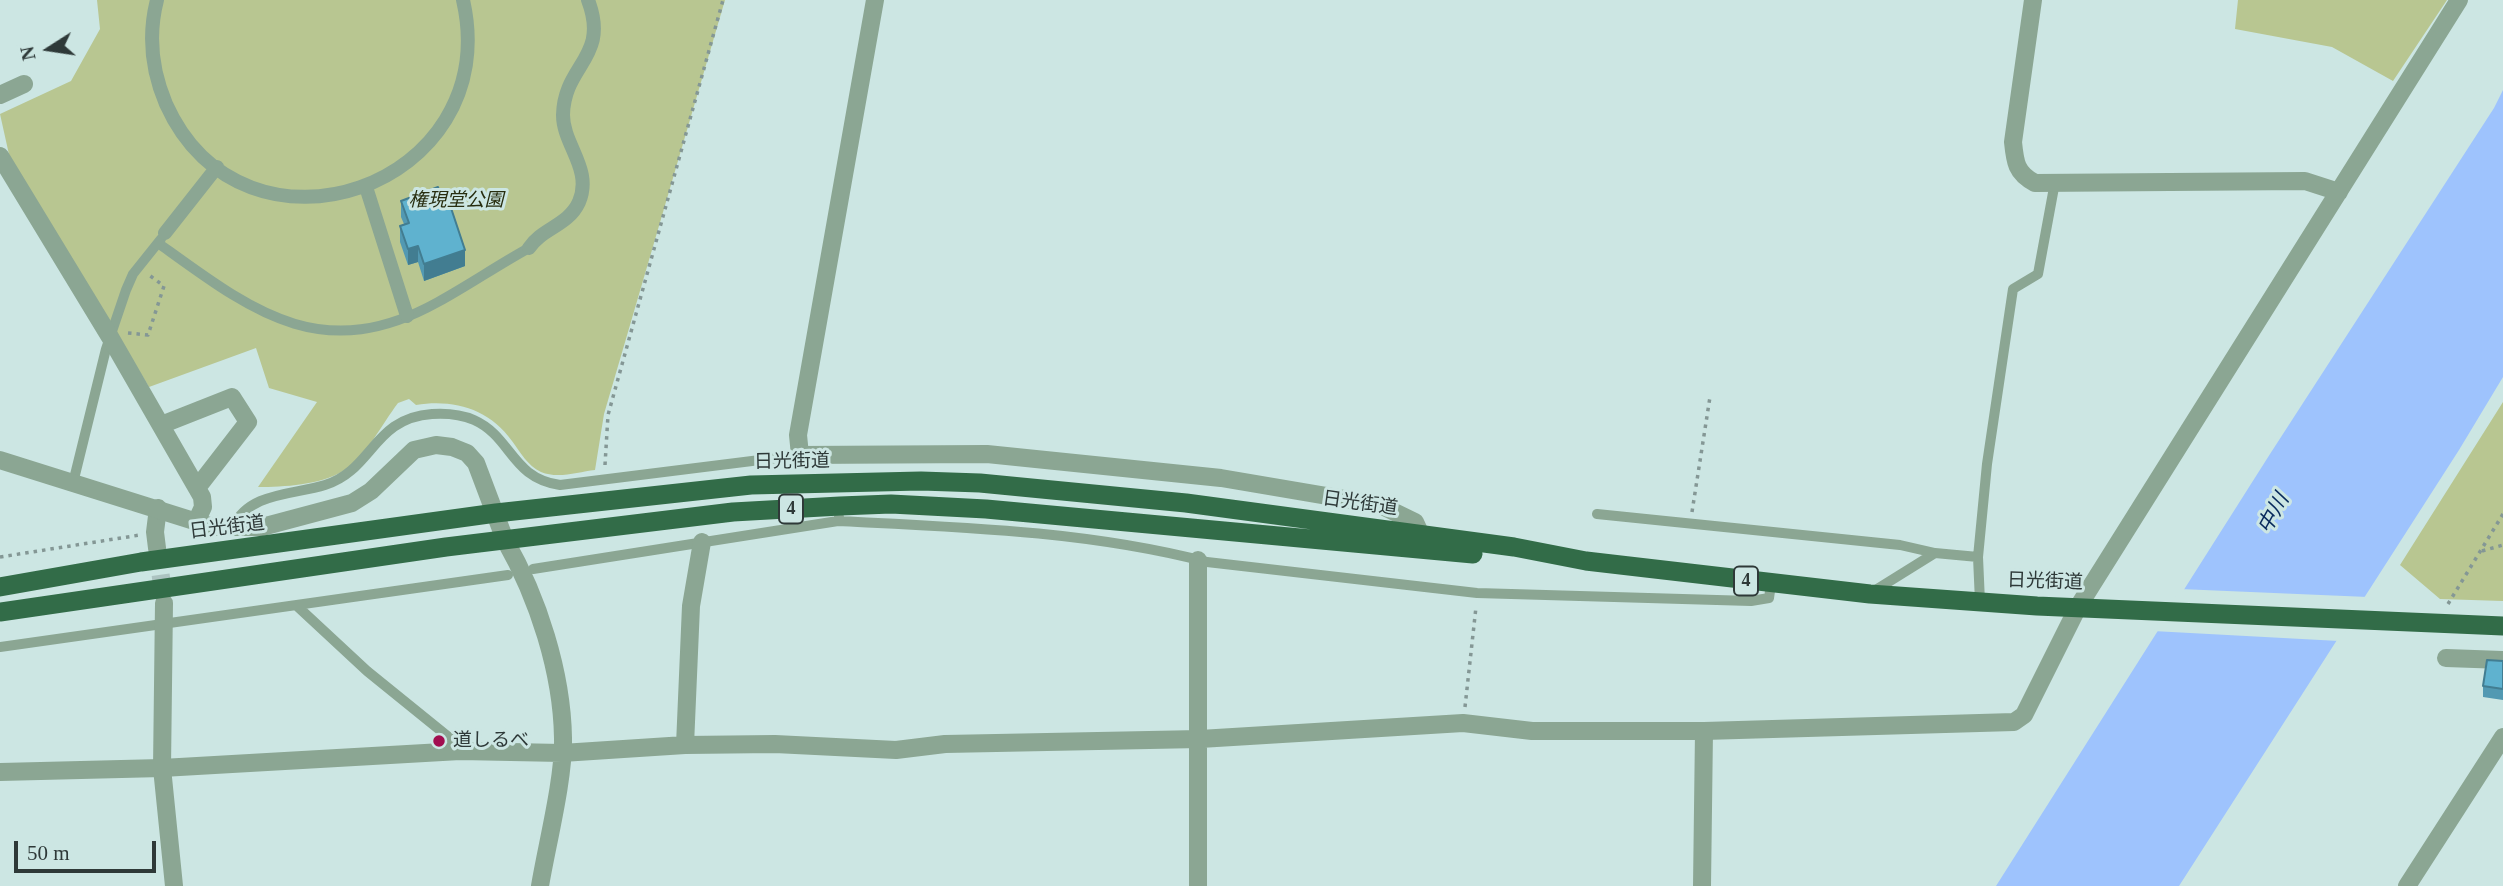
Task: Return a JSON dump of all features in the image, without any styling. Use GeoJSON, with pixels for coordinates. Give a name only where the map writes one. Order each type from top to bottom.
{"type":"FeatureCollection","features":[{"type":"Feature","properties":{"kind":"highway","name":"日光街道"},"geometry":{"type":"LineString","coordinates":[[0,587],[141,562],[496,513],[751,485],[980,482],[1186,503],[1420,543]]}},
{"type":"Feature","properties":{"kind":"highway","name":"日光街道"},"geometry":{"type":"LineString","coordinates":[[0,612],[505,540],[733,512],[839,513],[891,504],[1420,543],[1870,594],[2078,607],[2503,626]]}},
{"type":"Feature","properties":{"kind":"street"},"geometry":{"type":"LineString","coordinates":[[157,0],[152,48],[161,91],[179,128],[217,167],[254,188],[286,196],[335,196],[366,187],[396,173],[421,153],[450,113],[462,83],[468,51],[463,0]]}},
{"type":"Feature","properties":{"kind":"street"},"geometry":{"type":"LineString","coordinates":[[529,248],[533,242],[564,223],[580,199],[581,169],[566,135],[563,112],[570,83],[595,39],[588,0]]}},
{"type":"Feature","properties":{"kind":"street"},"geometry":{"type":"LineString","coordinates":[[875,0],[798,435],[800,455],[987,454],[1221,478],[1380,505],[1406,515],[1415,522],[1420,543]]}},
{"type":"Feature","properties":{"kind":"street"},"geometry":{"type":"LineString","coordinates":[[2033,0],[2013,142],[2015,163],[2022,176],[2035,183],[2305,181],[2339,192]]}},
{"type":"Feature","properties":{"kind":"street"},"geometry":{"type":"LineString","coordinates":[[0,772],[162,768],[460,751],[562,753],[685,745],[775,744],[896,750],[945,744],[1200,739],[1464,723],[1532,731],[1704,731],[2014,722],[2024,715],[2078,607],[2459,0]]}},
{"type":"Feature","properties":{"kind":"street"},"geometry":{"type":"LineString","coordinates":[[0,95],[24,84]]}},
{"type":"Feature","properties":{"kind":"street"},"geometry":{"type":"LineString","coordinates":[[0,156],[118,335],[161,425],[197,488],[203,507],[197,520]]}},
{"type":"Feature","properties":{"kind":"street"},"geometry":{"type":"LineString","coordinates":[[161,238],[217,167]]}},
{"type":"Feature","properties":{"kind":"street"},"geometry":{"type":"LineString","coordinates":[[366,187],[407,316]]}},
{"type":"Feature","properties":{"kind":"street"},"geometry":{"type":"LineString","coordinates":[[161,425],[232,397],[248,422],[197,488]]}},
{"type":"Feature","properties":{"kind":"street"},"geometry":{"type":"LineString","coordinates":[[0,460],[213,527],[262,527],[352,503],[372,491],[414,450],[436,445],[467,453],[476,463],[505,540],[515,557],[549,648],[560,695],[562,753],[540,886]]}},
{"type":"Feature","properties":{"kind":"street"},"geometry":{"type":"LineString","coordinates":[[156,540],[158,508]]}},
{"type":"Feature","properties":{"kind":"street"},"geometry":{"type":"LineString","coordinates":[[685,745],[691,606],[702,542]]}},
{"type":"Feature","properties":{"kind":"street"},"geometry":{"type":"LineString","coordinates":[[1198,560],[1198,886]]}},
{"type":"Feature","properties":{"kind":"street"},"geometry":{"type":"LineString","coordinates":[[164,603],[166,625],[162,768],[174,886]]}},
{"type":"Feature","properties":{"kind":"street"},"geometry":{"type":"LineString","coordinates":[[2446,659],[2503,660]]}},
{"type":"Feature","properties":{"kind":"street"},"geometry":{"type":"LineString","coordinates":[[1702,886],[1704,731]]}},
{"type":"Feature","properties":{"kind":"street"},"geometry":{"type":"LineString","coordinates":[[2407,886],[2503,737]]}},
{"type":"Feature","properties":{"kind":"lane"},"geometry":{"type":"LineString","coordinates":[[1980,602],[1978,557],[1987,464],[2014,289],[2038,274],[2055,182]]}},
{"type":"Feature","properties":{"kind":"lane"},"geometry":{"type":"LineString","coordinates":[[73,483],[118,335],[133,274],[161,238],[246,302],[294,326],[315,330],[353,329],[407,316],[437,303],[529,248]]}},
{"type":"Feature","properties":{"kind":"lane"},"geometry":{"type":"LineString","coordinates":[[233,527],[238,516],[257,501],[338,480],[350,472],[390,428],[402,420],[428,414],[448,413],[484,425],[497,435],[520,468],[547,483],[560,485],[800,455]]}},
{"type":"Feature","properties":{"kind":"lane"},"geometry":{"type":"LineString","coordinates":[[533,569],[702,542],[839,513],[1030,534],[1181,553],[1198,560],[1477,593],[1751,601],[1769,598],[1771,584]]}},
{"type":"Feature","properties":{"kind":"lane"},"geometry":{"type":"LineString","coordinates":[[1597,514],[1900,545],[1936,553],[1978,557]]}},
{"type":"Feature","properties":{"kind":"lane"},"geometry":{"type":"LineString","coordinates":[[1870,594],[1936,553]]}},
{"type":"Feature","properties":{"kind":"lane"},"geometry":{"type":"LineString","coordinates":[[1,646],[509,575]]}},
{"type":"Feature","properties":{"kind":"lane"},"geometry":{"type":"LineString","coordinates":[[297,606],[367,671],[451,738],[460,751]]}},
{"type":"Feature","properties":{"kind":"path"},"geometry":{"type":"LineString","coordinates":[[606,480],[608,415],[723,0]]}},
{"type":"Feature","properties":{"kind":"path"},"geometry":{"type":"LineString","coordinates":[[118,335],[148,335],[163,286],[147,273]]}},
{"type":"Feature","properties":{"kind":"path"},"geometry":{"type":"LineString","coordinates":[[1690,523],[1710,397]]}},
{"type":"Feature","properties":{"kind":"path"},"geometry":{"type":"LineString","coordinates":[[2450,604],[2503,514]]}},
{"type":"Feature","properties":{"kind":"path"},"geometry":{"type":"LineString","coordinates":[[0,557],[156,540]]}},
{"type":"Feature","properties":{"kind":"path"},"geometry":{"type":"LineString","coordinates":[[2480,551],[2503,545]]}},
{"type":"Feature","properties":{"kind":"path"},"geometry":{"type":"LineString","coordinates":[[1464,723],[1477,593]]}},
{"type":"Feature","properties":{"kind":"green space","name":"権現堂公園"},"geometry":{"type":"Polygon","coordinates":[[[97,0],[725,0],[604,414],[595,470],[561,475],[541,472],[528,462],[503,430],[482,414],[457,405],[416,405],[409,399],[398,403],[366,449],[343,471],[313,482],[258,487],[317,402],[269,388],[256,348],[149,387],[10,159],[0,114],[71,81],[100,29],[97,0]]]}},
{"type":"Feature","properties":{"kind":"green space"},"geometry":{"type":"Polygon","coordinates":[[[2238,0],[2447,0],[2393,81],[2332,47],[2235,29],[2238,0]]]}},
{"type":"Feature","properties":{"kind":"green space"},"geometry":{"type":"Polygon","coordinates":[[[2503,402],[2503,601],[2440,599],[2400,565],[2503,402]]]}},
{"type":"Feature","properties":{"kind":"water","name":"中川"},"geometry":{"type":"Polygon","coordinates":[[[2503,90],[2503,377],[2459,450],[2179,886],[1996,886],[2270,454],[2494,108],[2503,90]]]}},
{"type":"Feature","properties":{"kind":"pier"},"geometry":{"type":"Polygon","coordinates":[[[2180,589],[2368,597],[2339,641],[2153,631],[2180,589]]]}},
{"type":"Feature","properties":{"kind":"building"},"geometry":{"type":"Polygon","coordinates":[[[438,187],[445,207],[450,205],[465,250],[424,264],[418,246],[408,249],[400,226],[409,223],[401,201],[438,187]]]}},
{"type":"Feature","properties":{"kind":"building"},"geometry":{"type":"Polygon","coordinates":[[[2487,660],[2503,661],[2503,689],[2483,686],[2487,660]]]}},
{"type":"Feature","properties":{"kind":"tunnel"},"geometry":{"type":"LineString","coordinates":[[157,548],[164,600]]}},
{"type":"Feature","properties":{"kind":"place","name":"道しるべ"},"geometry":{"type":"Point","coordinates":[439,741]}}]}
